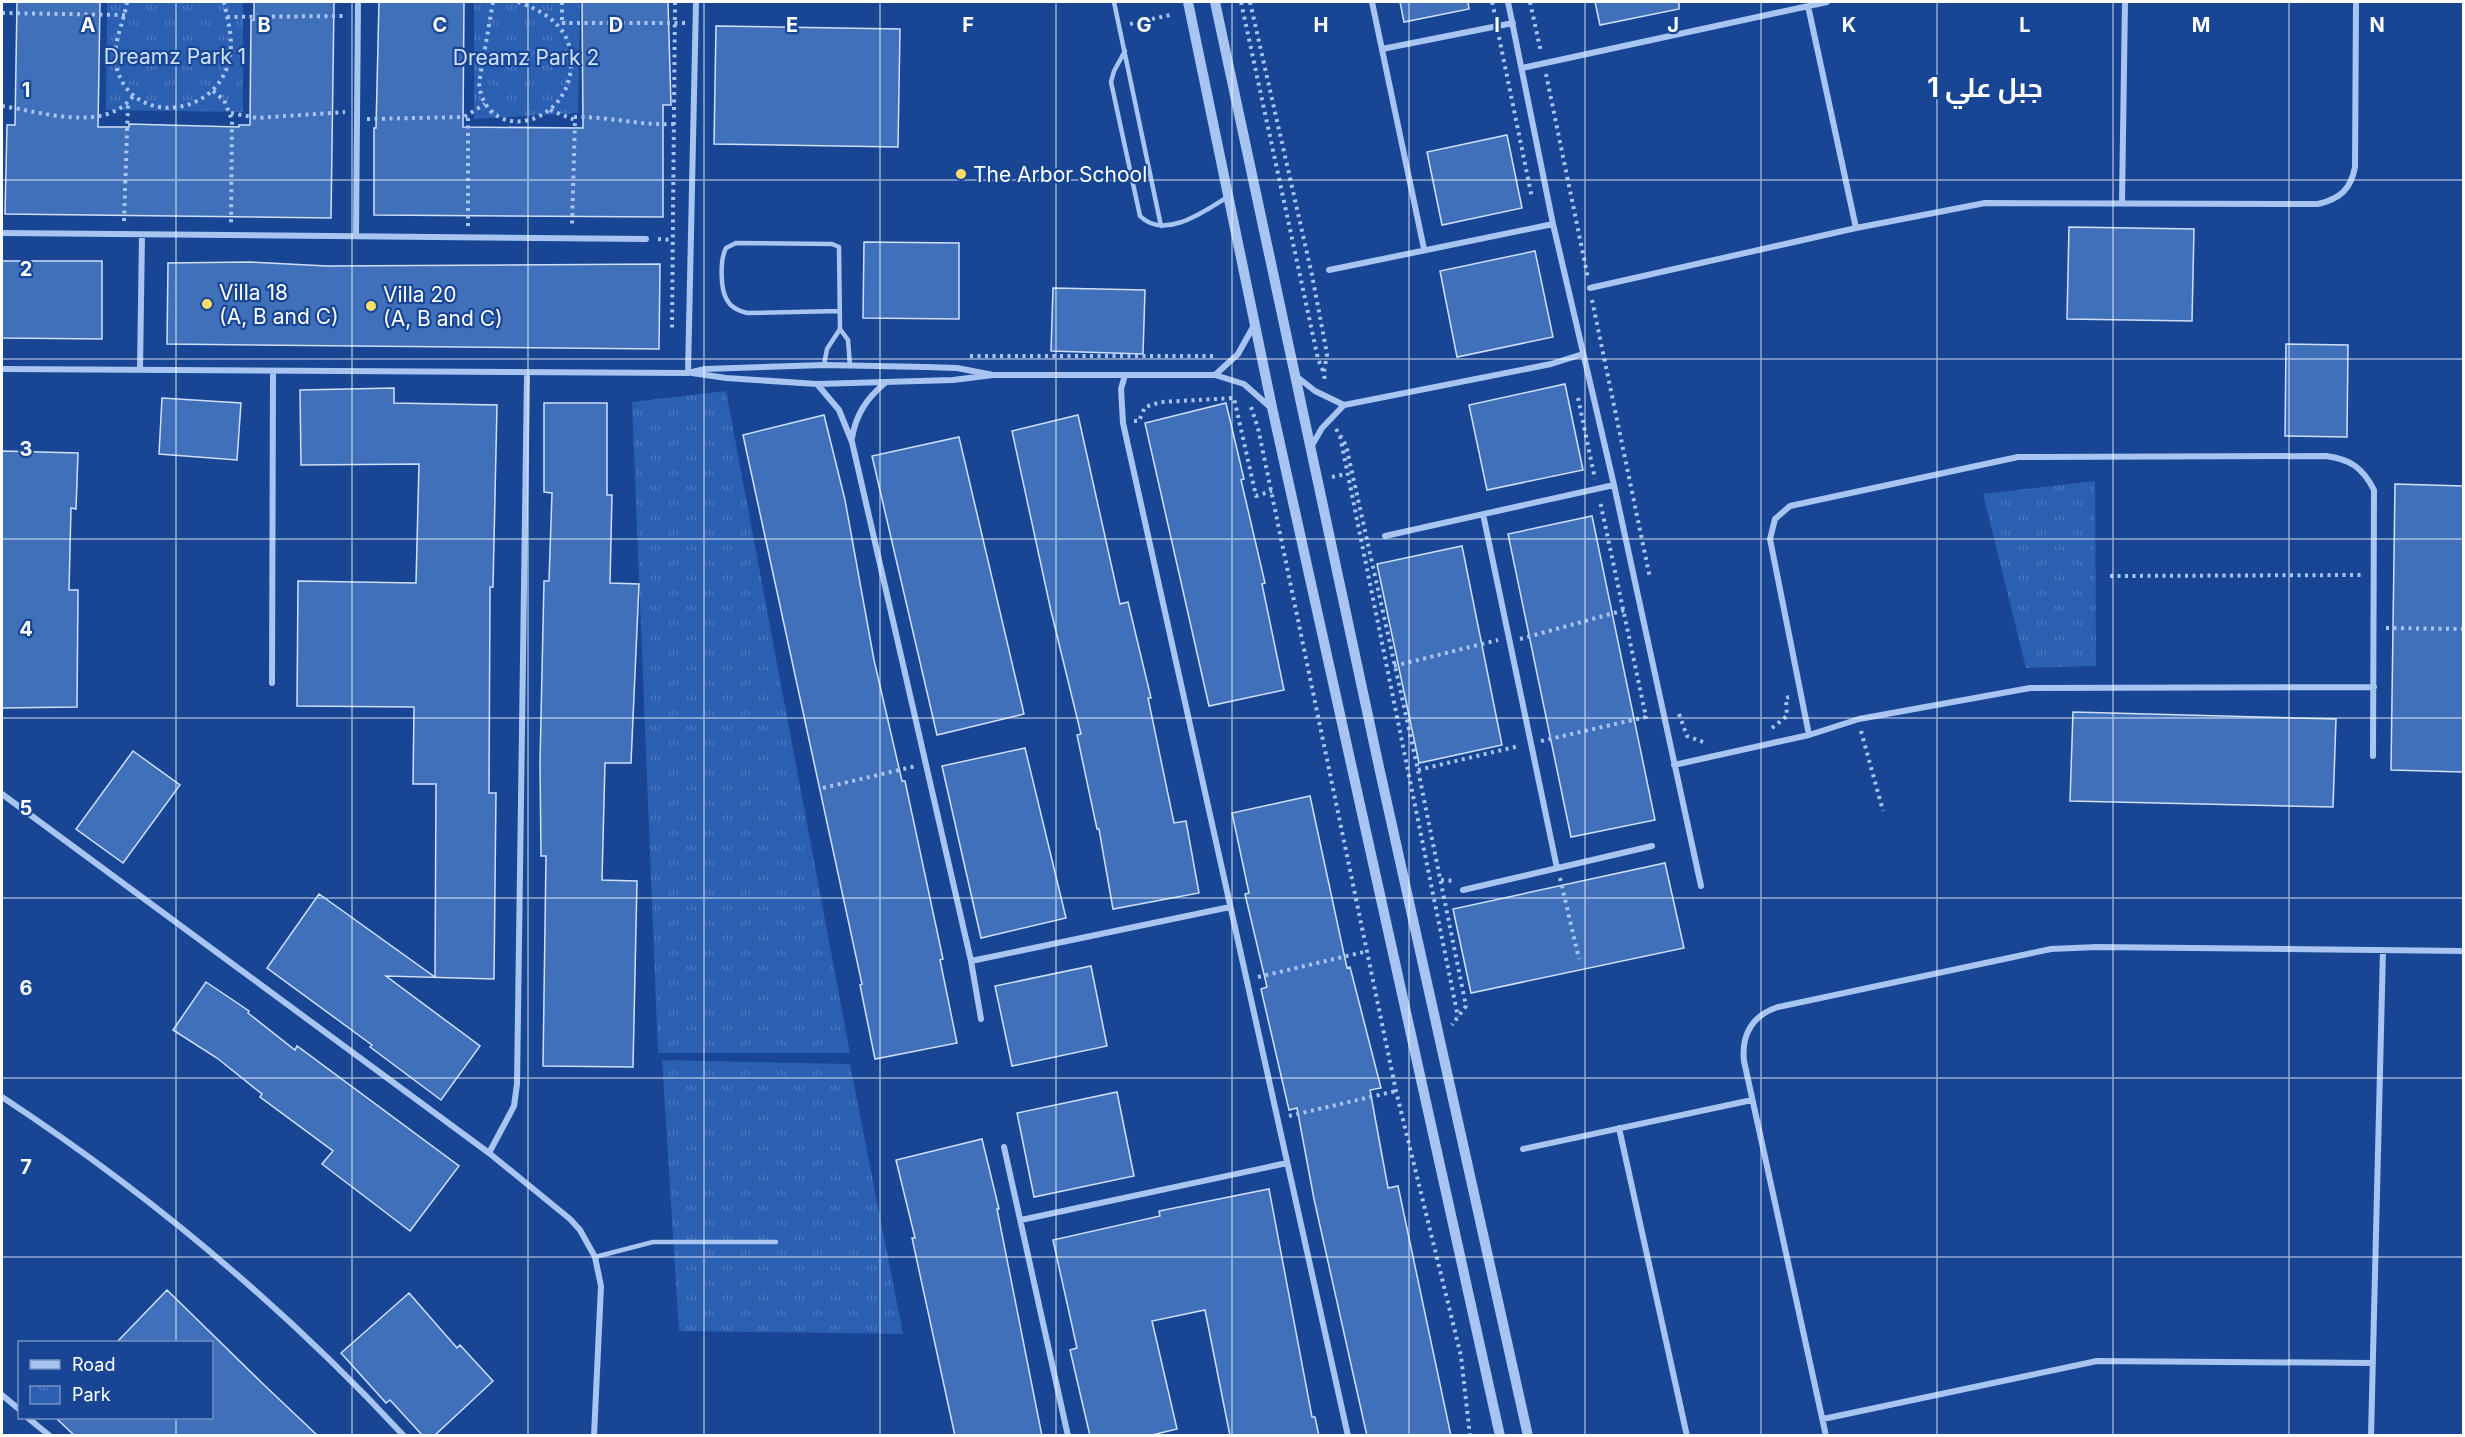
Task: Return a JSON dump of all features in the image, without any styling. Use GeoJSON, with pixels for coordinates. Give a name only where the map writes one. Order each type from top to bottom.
{"type":"FeatureCollection","features":[{"type":"Feature","properties":{"kind":"street"},"geometry":{"type":"LineString","coordinates":[[356,236],[358,2]]}},
{"type":"Feature","properties":{"kind":"street"},"geometry":{"type":"LineString","coordinates":[[688,372],[696,2]]}},
{"type":"Feature","properties":{"kind":"street"},"geometry":{"type":"LineString","coordinates":[[1188,2],[1273,412],[1500,1436]]}},
{"type":"Feature","properties":{"kind":"street"},"geometry":{"type":"LineString","coordinates":[[1215,2],[1528,1436]]}},
{"type":"Feature","properties":{"kind":"street"},"geometry":{"type":"LineString","coordinates":[[1372,2],[1424,249]]}},
{"type":"Feature","properties":{"kind":"street"},"geometry":{"type":"LineString","coordinates":[[1508,2],[1553,224],[1614,485],[1701,885]]}},
{"type":"Feature","properties":{"kind":"street"},"geometry":{"type":"LineString","coordinates":[[1522,68],[1827,2]]}},
{"type":"Feature","properties":{"kind":"street"},"geometry":{"type":"LineString","coordinates":[[2122,202],[2125,2]]}},
{"type":"Feature","properties":{"kind":"street"},"geometry":{"type":"LineString","coordinates":[[1590,288],[1856,228],[1985,203],[2318,204],[2332,201],[2344,193],[2353,181],[2355,167],[2356,2]]}},
{"type":"Feature","properties":{"kind":"street"},"geometry":{"type":"LineString","coordinates":[[1808,6],[1856,228]]}},
{"type":"Feature","properties":{"kind":"street"},"geometry":{"type":"LineString","coordinates":[[1382,49],[1513,23]]}},
{"type":"Feature","properties":{"kind":"street"},"geometry":{"type":"LineString","coordinates":[[1329,270],[1553,224]]}},
{"type":"Feature","properties":{"kind":"street"},"geometry":{"type":"LineString","coordinates":[[2,233],[646,239]]}},
{"type":"Feature","properties":{"kind":"street"},"geometry":{"type":"LineString","coordinates":[[140,370],[142,235]]}},
{"type":"Feature","properties":{"kind":"street"},"geometry":{"type":"LineString","coordinates":[[1215,375],[1238,354],[1256,322]]}},
{"type":"Feature","properties":{"kind":"street"},"geometry":{"type":"LineString","coordinates":[[1311,448],[1330,418],[1344,405],[1551,364],[1583,354]]}},
{"type":"Feature","properties":{"kind":"street"},"geometry":{"type":"LineString","coordinates":[[2,369],[527,374],[688,372],[705,369],[825,365],[957,368],[993,375]]}},
{"type":"Feature","properties":{"kind":"street"},"geometry":{"type":"LineString","coordinates":[[272,683],[273,372]]}},
{"type":"Feature","properties":{"kind":"street"},"geometry":{"type":"LineString","coordinates":[[688,372],[704,376],[817,384],[885,383],[993,375],[1215,375],[1244,384],[1255,392],[1273,412]]}},
{"type":"Feature","properties":{"kind":"street"},"geometry":{"type":"LineString","coordinates":[[489,1153],[514,1106],[517,1084],[527,374]]}},
{"type":"Feature","properties":{"kind":"street"},"geometry":{"type":"LineString","coordinates":[[1125,375],[1121,389],[1124,423],[1348,1436]]}},
{"type":"Feature","properties":{"kind":"street"},"geometry":{"type":"LineString","coordinates":[[1295,376],[1327,398],[1344,405]]}},
{"type":"Feature","properties":{"kind":"street"},"geometry":{"type":"LineString","coordinates":[[852,442],[854,425],[861,409],[872,394],[885,383]]}},
{"type":"Feature","properties":{"kind":"street"},"geometry":{"type":"LineString","coordinates":[[817,384],[839,410],[852,442],[971,961],[981,1019]]}},
{"type":"Feature","properties":{"kind":"street"},"geometry":{"type":"LineString","coordinates":[[1809,735],[1770,539],[1775,519],[1791,506],[1996,460],[2029,456],[2342,458],[2356,465],[2367,476],[2374,490],[2373,756]]}},
{"type":"Feature","properties":{"kind":"street"},"geometry":{"type":"LineString","coordinates":[[1385,536],[1614,485]]}},
{"type":"Feature","properties":{"kind":"street"},"geometry":{"type":"LineString","coordinates":[[1483,514],[1557,868]]}},
{"type":"Feature","properties":{"kind":"street"},"geometry":{"type":"LineString","coordinates":[[1674,765],[1809,735],[1859,719],[2045,687],[2374,687]]}},
{"type":"Feature","properties":{"kind":"street"},"geometry":{"type":"LineString","coordinates":[[2,794],[489,1153],[570,1219],[580,1230],[595,1257],[601,1286],[594,1436]]}},
{"type":"Feature","properties":{"kind":"street"},"geometry":{"type":"LineString","coordinates":[[1463,890],[1652,846]]}},
{"type":"Feature","properties":{"kind":"street"},"geometry":{"type":"LineString","coordinates":[[971,961],[1230,907]]}},
{"type":"Feature","properties":{"kind":"street"},"geometry":{"type":"LineString","coordinates":[[1826,1436],[1744,1061],[1744,1041],[1747,1031],[1760,1015],[1778,1007],[2051,949],[2097,946],[2463,951]]}},
{"type":"Feature","properties":{"kind":"street"},"geometry":{"type":"LineString","coordinates":[[2371,1436],[2383,950]]}},
{"type":"Feature","properties":{"kind":"street"},"geometry":{"type":"LineString","coordinates":[[2,1097],[71,1144],[231,1270],[310,1342],[404,1436]]}},
{"type":"Feature","properties":{"kind":"street"},"geometry":{"type":"LineString","coordinates":[[1522,1149],[1752,1100]]}},
{"type":"Feature","properties":{"kind":"street"},"geometry":{"type":"LineString","coordinates":[[1619,1128],[1687,1436]]}},
{"type":"Feature","properties":{"kind":"street"},"geometry":{"type":"LineString","coordinates":[[1005,1147],[1068,1436]]}},
{"type":"Feature","properties":{"kind":"street"},"geometry":{"type":"LineString","coordinates":[[1021,1220],[1287,1163]]}},
{"type":"Feature","properties":{"kind":"street"},"geometry":{"type":"LineString","coordinates":[[1822,1419],[2097,1361],[2373,1363]]}},
{"type":"Feature","properties":{"kind":"street"},"geometry":{"type":"LineString","coordinates":[[2,1395],[18,1408]]}},
{"type":"Feature","properties":{"kind":"street"},"geometry":{"type":"LineString","coordinates":[[29,1419],[50,1436]]}},
{"type":"Feature","properties":{"kind":"lane"},"geometry":{"type":"LineString","coordinates":[[1114,2],[1161,226]]}},
{"type":"Feature","properties":{"kind":"lane"},"geometry":{"type":"LineString","coordinates":[[1125,51],[1111,82],[1140,216],[1148,223],[1161,226],[1191,219],[1229,196]]}},
{"type":"Feature","properties":{"kind":"lane"},"geometry":{"type":"LineString","coordinates":[[839,311],[747,313],[739,311],[727,300],[724,292],[723,255],[726,248],[736,243],[836,245],[841,254],[840,329],[848,340],[850,366]]}},
{"type":"Feature","properties":{"kind":"lane"},"geometry":{"type":"LineString","coordinates":[[825,365],[827,349],[840,329]]}},
{"type":"Feature","properties":{"kind":"lane"},"geometry":{"type":"LineString","coordinates":[[595,1257],[653,1242],[776,1242]]}},
{"type":"Feature","properties":{"kind":"path"},"geometry":{"type":"LineString","coordinates":[[127,2],[117,40],[116,64],[123,81],[134,95],[156,106],[177,108],[198,102],[213,91],[221,80],[229,60],[231,39],[224,2]]}},
{"type":"Feature","properties":{"kind":"path"},"geometry":{"type":"LineString","coordinates":[[493,2],[479,83],[485,104],[495,114],[512,121],[531,119],[550,110],[562,99],[571,77],[571,49],[562,29],[556,21],[518,2]]}},
{"type":"Feature","properties":{"kind":"path"},"geometry":{"type":"LineString","coordinates":[[562,2],[562,29]]}},
{"type":"Feature","properties":{"kind":"path"},"geometry":{"type":"LineString","coordinates":[[675,2],[672,328],[689,328]]}},
{"type":"Feature","properties":{"kind":"path"},"geometry":{"type":"LineString","coordinates":[[1241,2],[1318,359],[1324,372]]}},
{"type":"Feature","properties":{"kind":"path"},"geometry":{"type":"LineString","coordinates":[[1250,2],[1312,274],[1327,354],[1324,372],[1327,398]]}},
{"type":"Feature","properties":{"kind":"path"},"geometry":{"type":"LineString","coordinates":[[1530,2],[1650,581]]}},
{"type":"Feature","properties":{"kind":"path"},"geometry":{"type":"LineString","coordinates":[[2,13],[125,15]]}},
{"type":"Feature","properties":{"kind":"path"},"geometry":{"type":"LineString","coordinates":[[1119,27],[1170,15]]}},
{"type":"Feature","properties":{"kind":"path"},"geometry":{"type":"LineString","coordinates":[[227,17],[358,16]]}},
{"type":"Feature","properties":{"kind":"path"},"geometry":{"type":"LineString","coordinates":[[562,23],[696,23]]}},
{"type":"Feature","properties":{"kind":"path"},"geometry":{"type":"LineString","coordinates":[[213,91],[224,100],[231,113],[231,236]]}},
{"type":"Feature","properties":{"kind":"path"},"geometry":{"type":"LineString","coordinates":[[2,106],[95,118],[107,116],[128,104],[134,95]]}},
{"type":"Feature","properties":{"kind":"path"},"geometry":{"type":"LineString","coordinates":[[123,234],[128,104]]}},
{"type":"Feature","properties":{"kind":"path"},"geometry":{"type":"LineString","coordinates":[[357,120],[468,116],[485,104]]}},
{"type":"Feature","properties":{"kind":"path"},"geometry":{"type":"LineString","coordinates":[[550,110],[575,120],[572,240]]}},
{"type":"Feature","properties":{"kind":"path"},"geometry":{"type":"LineString","coordinates":[[231,113],[257,118],[357,111]]}},
{"type":"Feature","properties":{"kind":"path"},"geometry":{"type":"LineString","coordinates":[[468,116],[468,239]]}},
{"type":"Feature","properties":{"kind":"path"},"geometry":{"type":"LineString","coordinates":[[569,117],[609,117],[630,123],[674,124]]}},
{"type":"Feature","properties":{"kind":"path"},"geometry":{"type":"LineString","coordinates":[[964,356],[1222,356]]}},
{"type":"Feature","properties":{"kind":"path"},"geometry":{"type":"LineString","coordinates":[[1244,384],[1258,428],[1396,1090],[1461,1356],[1470,1436]]}},
{"type":"Feature","properties":{"kind":"path"},"geometry":{"type":"LineString","coordinates":[[1124,423],[1139,421],[1145,407],[1161,402],[1234,398],[1256,496],[1271,492]]}},
{"type":"Feature","properties":{"kind":"path"},"geometry":{"type":"LineString","coordinates":[[1330,418],[1346,446],[1466,1006],[1440,1040]]}},
{"type":"Feature","properties":{"kind":"path"},"geometry":{"type":"LineString","coordinates":[[1340,435],[1458,1017]]}},
{"type":"Feature","properties":{"kind":"path"},"geometry":{"type":"LineString","coordinates":[[2110,576],[2374,575]]}},
{"type":"Feature","properties":{"kind":"path"},"geometry":{"type":"LineString","coordinates":[[1394,666],[1510,640],[1625,610]]}},
{"type":"Feature","properties":{"kind":"path"},"geometry":{"type":"LineString","coordinates":[[2374,628],[2463,629]]}},
{"type":"Feature","properties":{"kind":"path"},"geometry":{"type":"LineString","coordinates":[[1765,729],[1775,727],[1787,716],[1786,698],[1801,696]]}},
{"type":"Feature","properties":{"kind":"path"},"geometry":{"type":"LineString","coordinates":[[1677,710],[1688,736],[1704,743],[1714,741]]}},
{"type":"Feature","properties":{"kind":"path"},"geometry":{"type":"LineString","coordinates":[[1859,719],[1883,811]]}},
{"type":"Feature","properties":{"kind":"path"},"geometry":{"type":"LineString","coordinates":[[824,788],[926,764]]}},
{"type":"Feature","properties":{"kind":"path"},"geometry":{"type":"LineString","coordinates":[[1557,868],[1579,959]]}},
{"type":"Feature","properties":{"kind":"path"},"geometry":{"type":"LineString","coordinates":[[1246,980],[1368,951]]}},
{"type":"Feature","properties":{"kind":"path"},"geometry":{"type":"LineString","coordinates":[[1276,1118],[1396,1090]]}},
{"type":"Feature","properties":{"kind":"green space","name":"Dreamz Park 1"},"geometry":{"type":"Polygon","coordinates":[[[107,2],[243,2],[243,112],[106,110],[107,2]]]}},
{"type":"Feature","properties":{"kind":"green space","name":"Dreamz Park 2"},"geometry":{"type":"Polygon","coordinates":[[[474,2],[580,2],[578,113],[474,119],[474,2]]]}},
{"type":"Feature","properties":{"kind":"green space"},"geometry":{"type":"Polygon","coordinates":[[[726,391],[850,1053],[658,1053],[632,402],[726,391]]]}},
{"type":"Feature","properties":{"kind":"green space"},"geometry":{"type":"Polygon","coordinates":[[[2095,481],[2096,666],[2026,668],[1983,494],[2095,481]]]}},
{"type":"Feature","properties":{"kind":"green space"},"geometry":{"type":"Polygon","coordinates":[[[662,1060],[850,1064],[903,1334],[679,1331],[662,1060]]]}},
{"type":"Feature","properties":{"kind":"building"},"geometry":{"type":"Polygon","coordinates":[[[17,2],[100,2],[98,127],[129,127],[129,124],[239,127],[239,125],[250,125],[251,20],[254,20],[254,2],[334,2],[331,218],[5,214],[7,125],[15,125],[17,2]]]}},
{"type":"Feature","properties":{"kind":"building"},"geometry":{"type":"Polygon","coordinates":[[[379,2],[464,2],[463,127],[583,128],[582,2],[668,2],[671,105],[663,105],[663,217],[374,215],[374,128],[376,128],[379,2]]]}},
{"type":"Feature","properties":{"kind":"building"},"geometry":{"type":"Polygon","coordinates":[[[1400,2],[1468,2],[1469,9],[1404,22],[1400,2]]]}},
{"type":"Feature","properties":{"kind":"building"},"geometry":{"type":"Polygon","coordinates":[[[1595,2],[1679,2],[1679,9],[1600,25],[1595,2]]]}},
{"type":"Feature","properties":{"kind":"building"},"geometry":{"type":"Polygon","coordinates":[[[716,26],[900,29],[898,147],[714,144],[716,26]]]}},
{"type":"Feature","properties":{"kind":"building"},"geometry":{"type":"Polygon","coordinates":[[[1507,135],[1522,208],[1442,225],[1427,152],[1507,135]]]}},
{"type":"Feature","properties":{"kind":"building"},"geometry":{"type":"Polygon","coordinates":[[[2069,227],[2194,229],[2192,321],[2067,319],[2069,227]]]}},
{"type":"Feature","properties":{"kind":"building"},"geometry":{"type":"Polygon","coordinates":[[[864,242],[959,243],[959,319],[863,318],[864,242]]]}},
{"type":"Feature","properties":{"kind":"building"},"geometry":{"type":"Polygon","coordinates":[[[1535,251],[1553,337],[1457,357],[1440,271],[1535,251]]]}},
{"type":"Feature","properties":{"kind":"building"},"geometry":{"type":"Polygon","coordinates":[[[2,261],[102,261],[102,339],[2,338],[2,261]]]}},
{"type":"Feature","properties":{"kind":"building"},"geometry":{"type":"Polygon","coordinates":[[[249,262],[327,266],[660,264],[659,349],[167,344],[168,263],[249,262]]]}},
{"type":"Feature","properties":{"kind":"building"},"geometry":{"type":"Polygon","coordinates":[[[1053,288],[1145,290],[1143,354],[1051,351],[1053,288]]]}},
{"type":"Feature","properties":{"kind":"building"},"geometry":{"type":"Polygon","coordinates":[[[2286,344],[2348,345],[2347,437],[2285,436],[2286,344]]]}},
{"type":"Feature","properties":{"kind":"building"},"geometry":{"type":"Polygon","coordinates":[[[1565,384],[1583,470],[1487,490],[1469,405],[1565,384]]]}},
{"type":"Feature","properties":{"kind":"building"},"geometry":{"type":"Polygon","coordinates":[[[394,388],[394,403],[497,405],[493,587],[490,587],[489,793],[496,793],[494,979],[386,976],[480,1046],[441,1100],[370,1047],[372,1045],[267,968],[319,894],[435,977],[436,784],[413,784],[414,707],[297,706],[298,581],[416,583],[419,464],[301,465],[300,390],[394,388]]]}},
{"type":"Feature","properties":{"kind":"building"},"geometry":{"type":"Polygon","coordinates":[[[162,398],[241,403],[237,460],[159,454],[162,398]]]}},
{"type":"Feature","properties":{"kind":"building"},"geometry":{"type":"Polygon","coordinates":[[[544,403],[607,403],[607,495],[612,495],[610,583],[639,584],[631,763],[605,763],[602,880],[637,881],[633,1067],[543,1066],[546,856],[541,856],[540,763],[544,581],[549,581],[552,493],[544,492],[544,403]]]}},
{"type":"Feature","properties":{"kind":"building"},"geometry":{"type":"Polygon","coordinates":[[[1226,403],[1244,479],[1241,480],[1265,583],[1262,584],[1284,690],[1209,706],[1145,423],[1226,403]]]}},
{"type":"Feature","properties":{"kind":"building"},"geometry":{"type":"Polygon","coordinates":[[[824,415],[845,500],[874,660],[902,781],[905,781],[943,959],[940,960],[957,1043],[875,1059],[860,985],[862,984],[743,435],[824,415]]]}},
{"type":"Feature","properties":{"kind":"building"},"geometry":{"type":"Polygon","coordinates":[[[1078,415],[1120,604],[1128,602],[1151,698],[1148,698],[1174,823],[1186,821],[1199,893],[1113,909],[1099,829],[1097,829],[1077,735],[1081,734],[1051,611],[1012,431],[1078,415]]]}},
{"type":"Feature","properties":{"kind":"building"},"geometry":{"type":"Polygon","coordinates":[[[959,437],[1024,714],[937,735],[872,456],[959,437]]]}},
{"type":"Feature","properties":{"kind":"building"},"geometry":{"type":"Polygon","coordinates":[[[2,451],[78,453],[76,509],[71,508],[69,590],[78,590],[77,707],[2,708],[2,451]]]}},
{"type":"Feature","properties":{"kind":"building"},"geometry":{"type":"Polygon","coordinates":[[[2395,484],[2463,486],[2463,772],[2391,770],[2395,484]]]}},
{"type":"Feature","properties":{"kind":"building"},"geometry":{"type":"Polygon","coordinates":[[[1592,516],[1655,820],[1571,837],[1508,534],[1592,516]]]}},
{"type":"Feature","properties":{"kind":"building"},"geometry":{"type":"Polygon","coordinates":[[[1462,546],[1502,745],[1419,763],[1377,564],[1462,546]]]}},
{"type":"Feature","properties":{"kind":"building"},"geometry":{"type":"Polygon","coordinates":[[[2073,712],[2336,719],[2333,807],[2070,801],[2073,712]]]}},
{"type":"Feature","properties":{"kind":"building"},"geometry":{"type":"Polygon","coordinates":[[[1025,748],[1066,918],[981,938],[942,766],[1025,748]]]}},
{"type":"Feature","properties":{"kind":"building"},"geometry":{"type":"Polygon","coordinates":[[[133,751],[180,785],[123,863],[76,829],[133,751]]]}},
{"type":"Feature","properties":{"kind":"building"},"geometry":{"type":"Polygon","coordinates":[[[1310,796],[1347,968],[1350,967],[1381,1088],[1370,1090],[1388,1188],[1398,1186],[1451,1436],[1367,1436],[1314,1199],[1297,1108],[1289,1110],[1261,989],[1267,987],[1245,894],[1249,893],[1232,813],[1310,796]]]}},
{"type":"Feature","properties":{"kind":"building"},"geometry":{"type":"Polygon","coordinates":[[[1665,863],[1684,948],[1471,993],[1453,909],[1665,863]]]}},
{"type":"Feature","properties":{"kind":"building"},"geometry":{"type":"Polygon","coordinates":[[[1091,966],[1107,1046],[1012,1066],[995,986],[1091,966]]]}},
{"type":"Feature","properties":{"kind":"building"},"geometry":{"type":"Polygon","coordinates":[[[206,982],[249,1011],[248,1013],[295,1050],[297,1046],[459,1166],[410,1231],[322,1164],[333,1151],[260,1097],[262,1094],[217,1058],[173,1030],[206,982]]]}},
{"type":"Feature","properties":{"kind":"building"},"geometry":{"type":"Polygon","coordinates":[[[1117,1092],[1134,1176],[1034,1197],[1017,1113],[1117,1092]]]}},
{"type":"Feature","properties":{"kind":"building"},"geometry":{"type":"Polygon","coordinates":[[[982,1139],[999,1209],[997,1209],[1042,1436],[955,1436],[912,1238],[915,1238],[896,1160],[982,1139]]]}},
{"type":"Feature","properties":{"kind":"building"},"geometry":{"type":"Polygon","coordinates":[[[1269,1189],[1312,1417],[1315,1417],[1319,1436],[1230,1436],[1205,1310],[1152,1321],[1177,1429],[1148,1436],[1090,1436],[1070,1350],[1077,1348],[1053,1240],[1160,1216],[1159,1211],[1269,1189]]]}},
{"type":"Feature","properties":{"kind":"building"},"geometry":{"type":"Polygon","coordinates":[[[167,1290],[318,1436],[75,1436],[57,1419],[213,1419],[213,1341],[118,1341],[167,1290]]]}},
{"type":"Feature","properties":{"kind":"building"},"geometry":{"type":"Polygon","coordinates":[[[409,1293],[457,1348],[460,1345],[493,1381],[434,1436],[423,1436],[390,1400],[386,1403],[341,1353],[409,1293]]]}},
{"type":"Feature","properties":{"kind":"place","name":"The Arbor School"},"geometry":{"type":"Point","coordinates":[961,174]}},
{"type":"Feature","properties":{"kind":"place","name":"Villa 18 (A, B and C)"},"geometry":{"type":"Point","coordinates":[207,304]}},
{"type":"Feature","properties":{"kind":"place","name":"Villa 20 (A, B and C)"},"geometry":{"type":"Point","coordinates":[371,306]}},
{"type":"Feature","properties":{"kind":"district","name":"جبل علي 1"},"geometry":{"type":"Point","coordinates":[1985,87]}}]}
